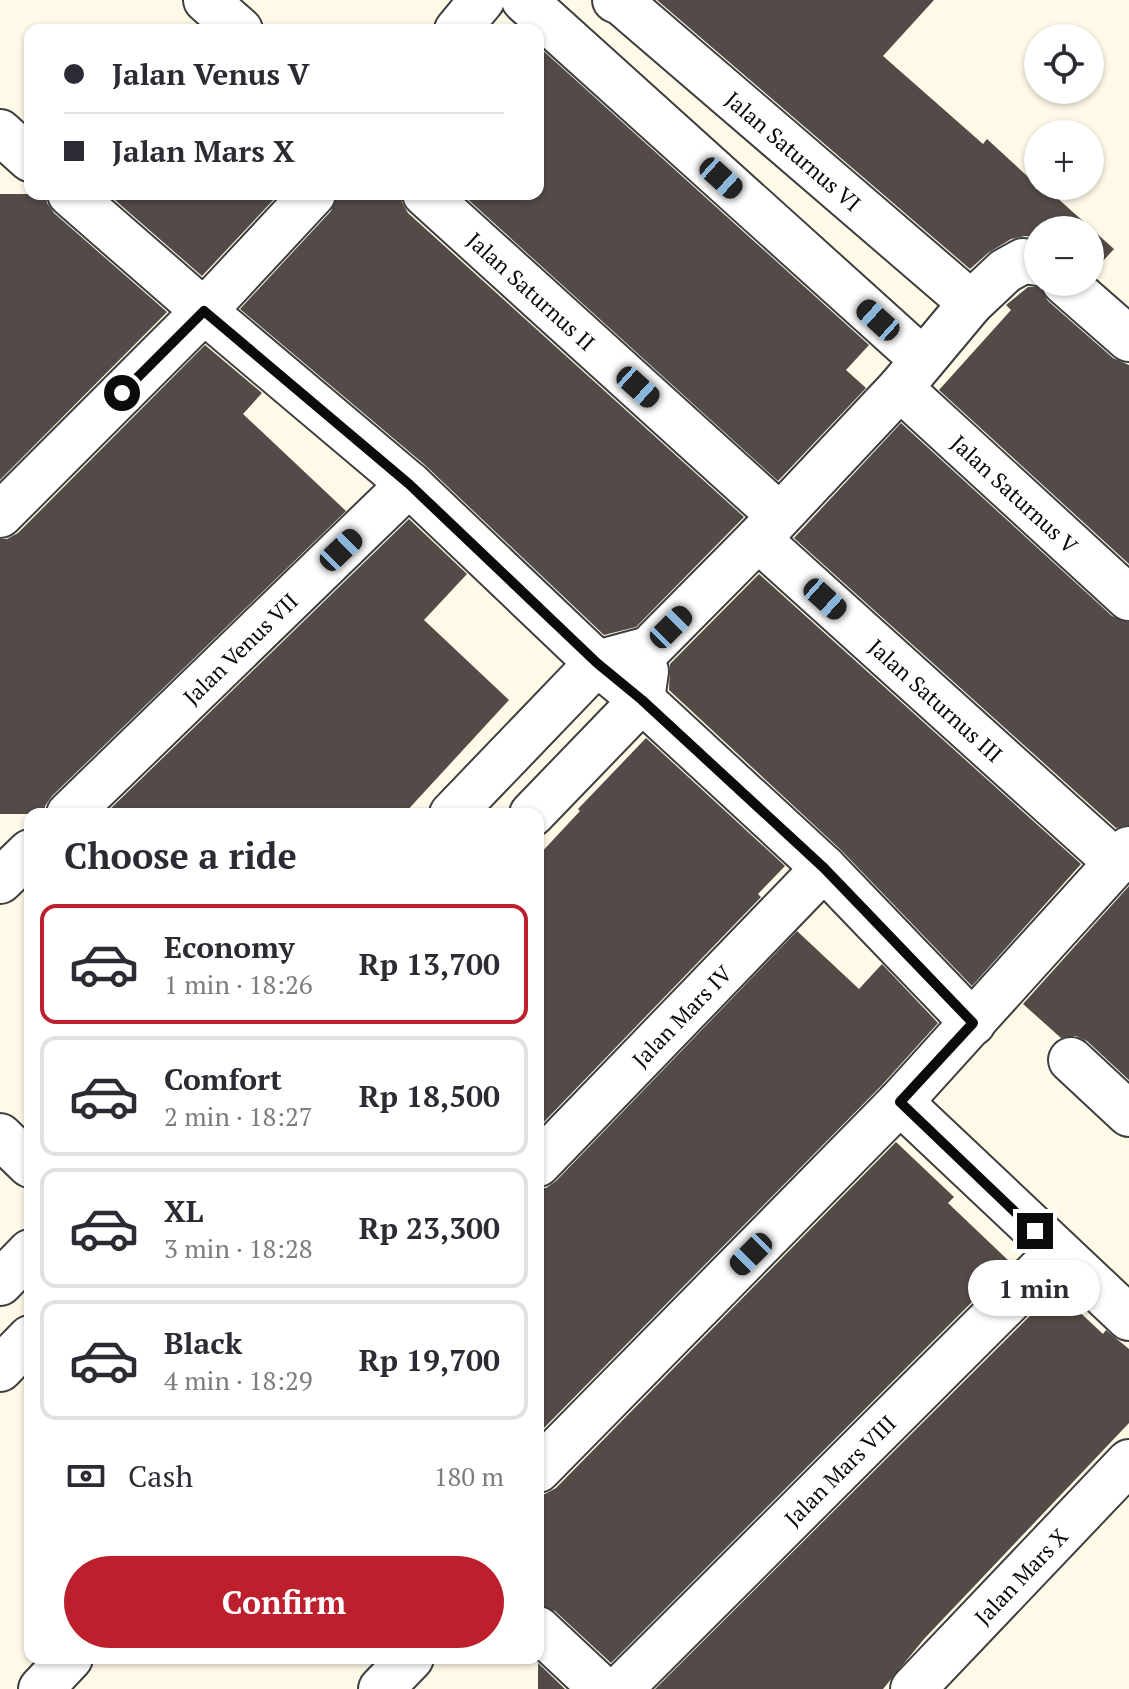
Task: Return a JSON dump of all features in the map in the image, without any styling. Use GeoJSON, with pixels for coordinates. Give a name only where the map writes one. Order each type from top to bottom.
{"type":"FeatureCollection","features":[{"type":"Feature","properties":{"kind":"street"},"geometry":{"type":"LineString","coordinates":[[206,0],[233,24]]}},
{"type":"Feature","properties":{"kind":"street"},"geometry":{"type":"LineString","coordinates":[[462,24],[482,0]]}},
{"type":"Feature","properties":{"kind":"street","name":"Jalan Saturnus VI"},"geometry":{"type":"LineString","coordinates":[[615,0],[971,303]]}},
{"type":"Feature","properties":{"kind":"street","name":"Jalan Saturnus V"},"geometry":{"type":"LineString","coordinates":[[545,5],[912,374],[1129,598]]}},
{"type":"Feature","properties":{"kind":"street"},"geometry":{"type":"LineString","coordinates":[[77,200],[409,484],[597,663],[642,700],[824,868],[973,1023]]}},
{"type":"Feature","properties":{"kind":"street"},"geometry":{"type":"LineString","coordinates":[[0,515],[204,311],[307,200]]}},
{"type":"Feature","properties":{"kind":"street","name":"Jalan Saturnus II"},"geometry":{"type":"LineString","coordinates":[[431,200],[769,527]]}},
{"type":"Feature","properties":{"kind":"street"},"geometry":{"type":"LineString","coordinates":[[458,808],[597,663],[649,649],[769,527],[912,374],[971,303],[1005,271],[1024,261]]}},
{"type":"Feature","properties":{"kind":"street"},"geometry":{"type":"LineString","coordinates":[[1080,296],[1129,339]]}},
{"type":"Feature","properties":{"kind":"street","name":"Jalan Venus VII"},"geometry":{"type":"LineString","coordinates":[[75,808],[409,484]]}},
{"type":"Feature","properties":{"kind":"street","name":"Jalan Saturnus III"},"geometry":{"type":"LineString","coordinates":[[769,527],[1122,856]]}},
{"type":"Feature","properties":{"kind":"street"},"geometry":{"type":"LineString","coordinates":[[538,808],[642,700],[649,649]]}},
{"type":"Feature","properties":{"kind":"street"},"geometry":{"type":"LineString","coordinates":[[544,1464],[900,1102],[1122,856]]}},
{"type":"Feature","properties":{"kind":"street"},"geometry":{"type":"LineString","coordinates":[[0,881],[24,858]]}},
{"type":"Feature","properties":{"kind":"street","name":"Jalan Mars IV"},"geometry":{"type":"LineString","coordinates":[[544,1158],[824,868]]}},
{"type":"Feature","properties":{"kind":"street"},"geometry":{"type":"LineString","coordinates":[[1071,1060],[1129,1114]]}},
{"type":"Feature","properties":{"kind":"street"},"geometry":{"type":"LineString","coordinates":[[900,1102],[1129,1318]]}},
{"type":"Feature","properties":{"kind":"street"},"geometry":{"type":"LineString","coordinates":[[0,1136],[24,1159]]}},
{"type":"Feature","properties":{"kind":"street","name":"Jalan Mars VIII"},"geometry":{"type":"LineString","coordinates":[[620,1689],[1058,1252]]}},
{"type":"Feature","properties":{"kind":"street"},"geometry":{"type":"LineString","coordinates":[[0,1283],[24,1258]]}},
{"type":"Feature","properties":{"kind":"street"},"geometry":{"type":"LineString","coordinates":[[0,1369],[24,1344]]}},
{"type":"Feature","properties":{"kind":"street","name":"Jalan Mars X"},"geometry":{"type":"LineString","coordinates":[[913,1689],[1129,1462]]}},
{"type":"Feature","properties":{"kind":"street"},"geometry":{"type":"LineString","coordinates":[[544,1635],[602,1689]]}},
{"type":"Feature","properties":{"kind":"street"},"geometry":{"type":"LineString","coordinates":[[41,1689],[64,1664]]}},
{"type":"Feature","properties":{"kind":"street"},"geometry":{"type":"LineString","coordinates":[[381,1689],[405,1664]]}},
{"type":"Feature","properties":{"kind":"building"},"geometry":{"type":"Polygon","coordinates":[[[657,0],[934,0],[883,56],[983,144],[987,139],[1024,173],[1024,200],[1059,200],[1077,216],[1024,216],[1024,236],[1011,239],[970,269],[657,0]]]}},
{"type":"Feature","properties":{"kind":"building"},"geometry":{"type":"Polygon","coordinates":[[[544,51],[869,345],[846,370],[866,388],[778,481],[469,200],[544,200],[544,51]]]}},
{"type":"Feature","properties":{"kind":"building"},"geometry":{"type":"Polygon","coordinates":[[[0,194],[24,194],[24,200],[47,200],[54,213],[167,312],[0,480],[0,194]]]}},
{"type":"Feature","properties":{"kind":"building"},"geometry":{"type":"Polygon","coordinates":[[[115,200],[273,200],[202,276],[115,200]]]}},
{"type":"Feature","properties":{"kind":"building"},"geometry":{"type":"Polygon","coordinates":[[[335,200],[402,200],[408,213],[744,517],[636,627],[604,635],[425,465],[240,309],[331,211],[335,200]]]}},
{"type":"Feature","properties":{"kind":"building"},"geometry":{"type":"Polygon","coordinates":[[[1104,240],[1114,249],[1104,260],[1104,240]]]}},
{"type":"Feature","properties":{"kind":"building"},"geometry":{"type":"Polygon","coordinates":[[[1024,290],[1024,296],[1045,296],[1113,358],[1129,365],[1129,564],[939,390],[1011,310],[1006,305],[1024,290]]]}},
{"type":"Feature","properties":{"kind":"building"},"geometry":{"type":"Polygon","coordinates":[[[205,345],[262,393],[243,414],[346,511],[52,796],[45,808],[24,808],[24,814],[0,814],[0,539],[18,533],[205,345]]]}},
{"type":"Feature","properties":{"kind":"building"},"geometry":{"type":"Polygon","coordinates":[[[901,423],[1112,616],[1129,622],[1129,825],[1116,828],[794,538],[901,423]]]}},
{"type":"Feature","properties":{"kind":"building"},"geometry":{"type":"Polygon","coordinates":[[[409,519],[467,574],[424,620],[509,700],[410,808],[111,808],[409,519]]]}},
{"type":"Feature","properties":{"kind":"building"},"geometry":{"type":"Polygon","coordinates":[[[759,574],[1081,864],[972,986],[841,850],[669,690],[670,664],[759,574]]]}},
{"type":"Feature","properties":{"kind":"building"},"geometry":{"type":"Polygon","coordinates":[[[646,738],[785,866],[758,894],[761,897],[544,1122],[544,850],[580,811],[578,809],[646,738]]]}},
{"type":"Feature","properties":{"kind":"building"},"geometry":{"type":"Polygon","coordinates":[[[1129,886],[1129,1080],[1087,1041],[1076,1036],[1061,1038],[1023,1004],[1129,886]]]}},
{"type":"Feature","properties":{"kind":"building"},"geometry":{"type":"Polygon","coordinates":[[[797,931],[859,989],[882,964],[938,1023],[882,1085],[544,1428],[544,1188],[556,1181],[797,931]]]}},
{"type":"Feature","properties":{"kind":"building"},"geometry":{"type":"Polygon","coordinates":[[[896,1142],[954,1197],[948,1203],[1011,1263],[611,1663],[555,1611],[544,1607],[544,1494],[556,1488],[896,1142]]]}},
{"type":"Feature","properties":{"kind":"building"},"geometry":{"type":"Polygon","coordinates":[[[1056,1290],[1103,1334],[1106,1330],[1129,1349],[1129,1423],[924,1639],[883,1689],[655,1689],[1056,1290]]]}},
{"type":"Feature","properties":{"kind":"building"},"geometry":{"type":"Polygon","coordinates":[[[539,1664],[565,1689],[538,1689],[539,1664]]]}},
{"type":"Feature","properties":{"kind":"route"},"geometry":{"type":"LineString","coordinates":[[122,393],[204,311],[409,484],[597,663],[642,700],[824,868],[973,1023],[900,1102],[1035,1231]]}}]}
